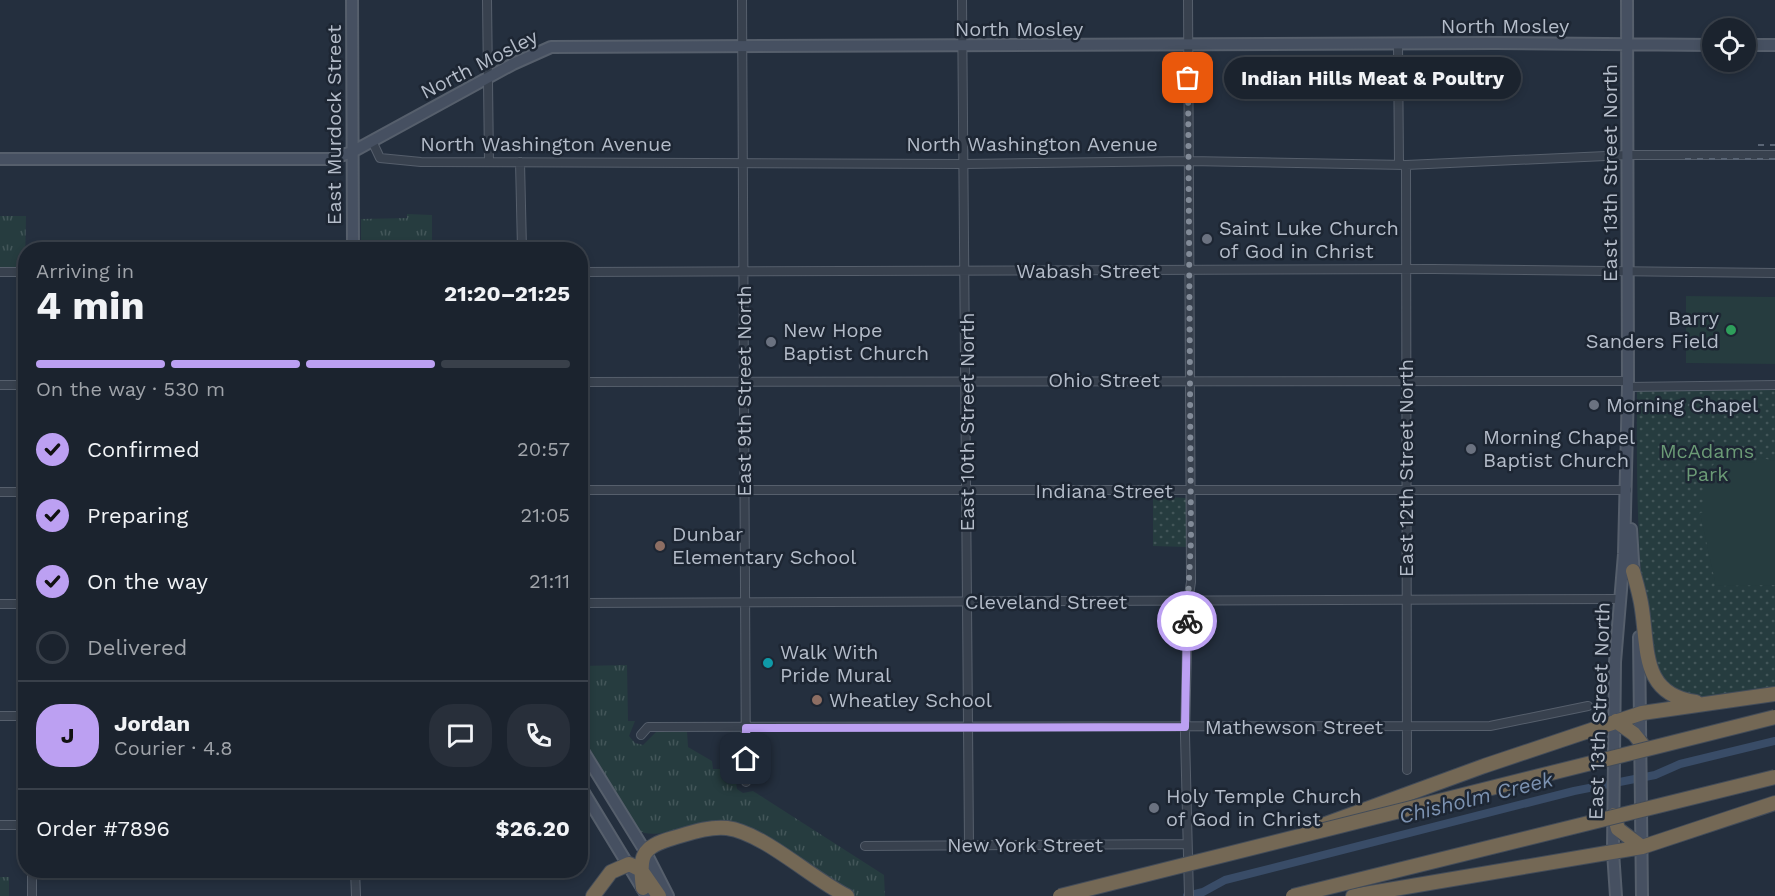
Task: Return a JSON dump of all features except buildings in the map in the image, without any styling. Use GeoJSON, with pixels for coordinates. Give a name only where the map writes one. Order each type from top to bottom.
{"type":"FeatureCollection","features":[{"type":"Feature","properties":{"kind":"highway"},"geometry":{"type":"LineString","coordinates":[[1633,571],[1641,603],[1650,666],[1656,679],[1666,692],[1678,699],[1710,704]]}},
{"type":"Feature","properties":{"kind":"highway"},"geometry":{"type":"LineString","coordinates":[[1257,845],[1320,826],[1484,766],[1642,713],[1772,694]]}},
{"type":"Feature","properties":{"kind":"highway"},"geometry":{"type":"LineString","coordinates":[[1060,896],[1775,717]]}},
{"type":"Feature","properties":{"kind":"highway"},"geometry":{"type":"LineString","coordinates":[[1616,721],[1634,734],[1642,744]]}},
{"type":"Feature","properties":{"kind":"highway"},"geometry":{"type":"LineString","coordinates":[[1293,896],[1775,777]]}},
{"type":"Feature","properties":{"kind":"highway"},"geometry":{"type":"LineString","coordinates":[[1353,896],[1642,847],[1775,803]]}},
{"type":"Feature","properties":{"kind":"highway"},"geometry":{"type":"LineString","coordinates":[[1614,815],[1618,829],[1642,847]]}},
{"type":"Feature","properties":{"kind":"highway"},"geometry":{"type":"LineString","coordinates":[[593,896],[611,872],[635,867],[645,851],[654,843],[694,831],[727,828],[743,832],[763,843],[847,896]]}},
{"type":"Feature","properties":{"kind":"highway"},"geometry":{"type":"LineString","coordinates":[[635,867],[645,892]]}},
{"type":"Feature","properties":{"kind":"highway"},"geometry":{"type":"LineString","coordinates":[[635,867],[659,896]]}},
{"type":"Feature","properties":{"kind":"street","name":"East Murdock Street"},"geometry":{"type":"LineString","coordinates":[[352,0],[353,242]]}},
{"type":"Feature","properties":{"kind":"street"},"geometry":{"type":"LineString","coordinates":[[487,0],[489,162]]}},
{"type":"Feature","properties":{"kind":"street","name":"East 9th Street North"},"geometry":{"type":"LineString","coordinates":[[742,0],[746,782]]}},
{"type":"Feature","properties":{"kind":"street","name":"East 10th Street North"},"geometry":{"type":"LineString","coordinates":[[962,0],[968,491],[969,845]]}},
{"type":"Feature","properties":{"kind":"street"},"geometry":{"type":"LineString","coordinates":[[1188,0],[1191,582],[1188,602],[1185,727],[1189,896]]}},
{"type":"Feature","properties":{"kind":"street","name":"East 13th Street North"},"geometry":{"type":"LineString","coordinates":[[1616,896],[1613,852],[1615,662],[1627,490],[1627,0]]}},
{"type":"Feature","properties":{"kind":"street","name":"East 12th Street North"},"geometry":{"type":"LineString","coordinates":[[1398,44],[1406,269],[1407,770]]}},
{"type":"Feature","properties":{"kind":"street","name":"North Mosley"},"geometry":{"type":"LineString","coordinates":[[352,152],[487,78],[551,47],[1702,45]]}},
{"type":"Feature","properties":{"kind":"street"},"geometry":{"type":"LineString","coordinates":[[1756,45],[1775,45]]}},
{"type":"Feature","properties":{"kind":"street","name":"North Washington Avenue"},"geometry":{"type":"LineString","coordinates":[[372,141],[380,158],[421,162],[965,164],[1189,161],[1402,165],[1628,155],[1775,155]]}},
{"type":"Feature","properties":{"kind":"street"},"geometry":{"type":"LineString","coordinates":[[0,159],[255,161],[332,159],[352,152]]}},
{"type":"Feature","properties":{"kind":"street"},"geometry":{"type":"LineString","coordinates":[[520,162],[522,242]]}},
{"type":"Feature","properties":{"kind":"street","name":"Wabash Street"},"geometry":{"type":"LineString","coordinates":[[588,272],[1406,269],[1775,273]]}},
{"type":"Feature","properties":{"kind":"street"},"geometry":{"type":"LineString","coordinates":[[0,272],[18,272]]}},
{"type":"Feature","properties":{"kind":"street","name":"Ohio Street"},"geometry":{"type":"LineString","coordinates":[[588,382],[1406,380],[1775,385]]}},
{"type":"Feature","properties":{"kind":"street"},"geometry":{"type":"LineString","coordinates":[[0,385],[18,386]]}},
{"type":"Feature","properties":{"kind":"street","name":"Indiana Street"},"geometry":{"type":"LineString","coordinates":[[588,490],[1191,492],[1627,490]]}},
{"type":"Feature","properties":{"kind":"street","name":"East 13th Street North"},"geometry":{"type":"LineString","coordinates":[[1627,490],[1639,635],[1642,713],[1641,896]]}},
{"type":"Feature","properties":{"kind":"street"},"geometry":{"type":"LineString","coordinates":[[0,492],[18,492]]}},
{"type":"Feature","properties":{"kind":"street","name":"Cleveland Street"},"geometry":{"type":"LineString","coordinates":[[588,603],[1620,599]]}},
{"type":"Feature","properties":{"kind":"street"},"geometry":{"type":"LineString","coordinates":[[0,604],[18,603]]}},
{"type":"Feature","properties":{"kind":"street","name":"Mathewson Street"},"geometry":{"type":"LineString","coordinates":[[641,735],[648,727],[1490,726],[1588,706]]}},
{"type":"Feature","properties":{"kind":"street"},"geometry":{"type":"LineString","coordinates":[[0,716],[18,716]]}},
{"type":"Feature","properties":{"kind":"street"},"geometry":{"type":"LineString","coordinates":[[588,759],[645,851],[668,896]]}},
{"type":"Feature","properties":{"kind":"street"},"geometry":{"type":"LineString","coordinates":[[588,798],[635,867]]}},
{"type":"Feature","properties":{"kind":"street"},"geometry":{"type":"LineString","coordinates":[[0,825],[18,825]]}},
{"type":"Feature","properties":{"kind":"street","name":"New York Street"},"geometry":{"type":"LineString","coordinates":[[865,846],[1186,844]]}},
{"type":"Feature","properties":{"kind":"street"},"geometry":{"type":"LineString","coordinates":[[32,878],[32,896]]}},
{"type":"Feature","properties":{"kind":"street"},"geometry":{"type":"LineString","coordinates":[[356,878],[356,896]]}},
{"type":"Feature","properties":{"kind":"green space"},"geometry":{"type":"Polygon","coordinates":[[[407,214],[432,215],[432,242],[361,242],[361,219],[407,218],[407,214]]]}},
{"type":"Feature","properties":{"kind":"green space"},"geometry":{"type":"Polygon","coordinates":[[[0,216],[26,216],[26,242],[18,242],[18,269],[0,269],[0,216]]]}},
{"type":"Feature","properties":{"kind":"green space","name":"Barry Sanders Field"},"geometry":{"type":"Polygon","coordinates":[[[1686,296],[1775,297],[1775,364],[1686,363],[1686,296]]]}},
{"type":"Feature","properties":{"kind":"green space","name":"McAdams Park"},"geometry":{"type":"Polygon","coordinates":[[[1637,389],[1775,390],[1775,689],[1720,698],[1692,697],[1679,694],[1668,687],[1657,668],[1648,635],[1639,546],[1637,389]]]}},
{"type":"Feature","properties":{"kind":"green space"},"geometry":{"type":"Polygon","coordinates":[[[1758,457],[1775,461],[1775,585],[1716,586],[1700,513],[1704,512],[1704,474],[1718,460],[1756,463],[1758,457]]]}},
{"type":"Feature","properties":{"kind":"green space"},"geometry":{"type":"Polygon","coordinates":[[[1153,496],[1186,498],[1186,547],[1153,546],[1153,496]]]}},
{"type":"Feature","properties":{"kind":"green space"},"geometry":{"type":"Polygon","coordinates":[[[627,665],[628,721],[635,721],[629,736],[635,743],[643,745],[657,731],[687,731],[688,747],[712,761],[713,769],[733,769],[733,781],[736,782],[737,789],[743,793],[753,791],[884,875],[885,896],[854,896],[717,821],[664,833],[645,833],[638,830],[588,746],[588,666],[627,665]]]}},
{"type":"Feature","properties":{"kind":"green space"},"geometry":{"type":"Polygon","coordinates":[[[0,877],[9,877],[9,896],[0,896],[0,877]]]}},
{"type":"Feature","properties":{"kind":"waterway","name":"Chisholm Creek"},"geometry":{"type":"LineString","coordinates":[[1187,896],[1203,892],[1225,880],[1574,791],[1655,775],[1680,764],[1775,741]]}},
{"type":"Feature","properties":{"kind":"railway"},"geometry":{"type":"LineString","coordinates":[[1758,145],[1775,145]]}},
{"type":"Feature","properties":{"kind":"railway"},"geometry":{"type":"LineString","coordinates":[[1685,159],[1775,159]]}},
{"type":"Feature","properties":{"kind":"way so far"},"geometry":{"type":"LineString","coordinates":[[1187,621],[1191,582],[1188,78]]}},
{"type":"Feature","properties":{"kind":"place","name":"Indian Hills Meat & Poultry"},"geometry":{"type":"Point","coordinates":[1188,78]}},
{"type":"Feature","properties":{"kind":"place","name":"Saint Luke Church of God in Christ"},"geometry":{"type":"Point","coordinates":[1207,239]}},
{"type":"Feature","properties":{"kind":"place","name":"Barry Sanders Field"},"geometry":{"type":"Point","coordinates":[1731,330]}},
{"type":"Feature","properties":{"kind":"place","name":"New Hope Baptist Church"},"geometry":{"type":"Point","coordinates":[771,342]}},
{"type":"Feature","properties":{"kind":"place","name":"Morning Chapel"},"geometry":{"type":"Point","coordinates":[1594,405]}},
{"type":"Feature","properties":{"kind":"place","name":"Morning Chapel Baptist Church"},"geometry":{"type":"Point","coordinates":[1471,449]}},
{"type":"Feature","properties":{"kind":"place","name":"Dunbar Elementary School"},"geometry":{"type":"Point","coordinates":[660,546]}},
{"type":"Feature","properties":{"kind":"place","name":"Walk With Pride Mural"},"geometry":{"type":"Point","coordinates":[768,663]}},
{"type":"Feature","properties":{"kind":"place","name":"Wheatley School"},"geometry":{"type":"Point","coordinates":[817,700]}},
{"type":"Feature","properties":{"kind":"place","name":"Holy Temple Church of God in Christ"},"geometry":{"type":"Point","coordinates":[1154,808]}},
{"type":"Feature","properties":{"kind":"route"},"geometry":{"type":"LineString","coordinates":[[746,759],[746,728],[1185,727],[1187,621]]}}]}
